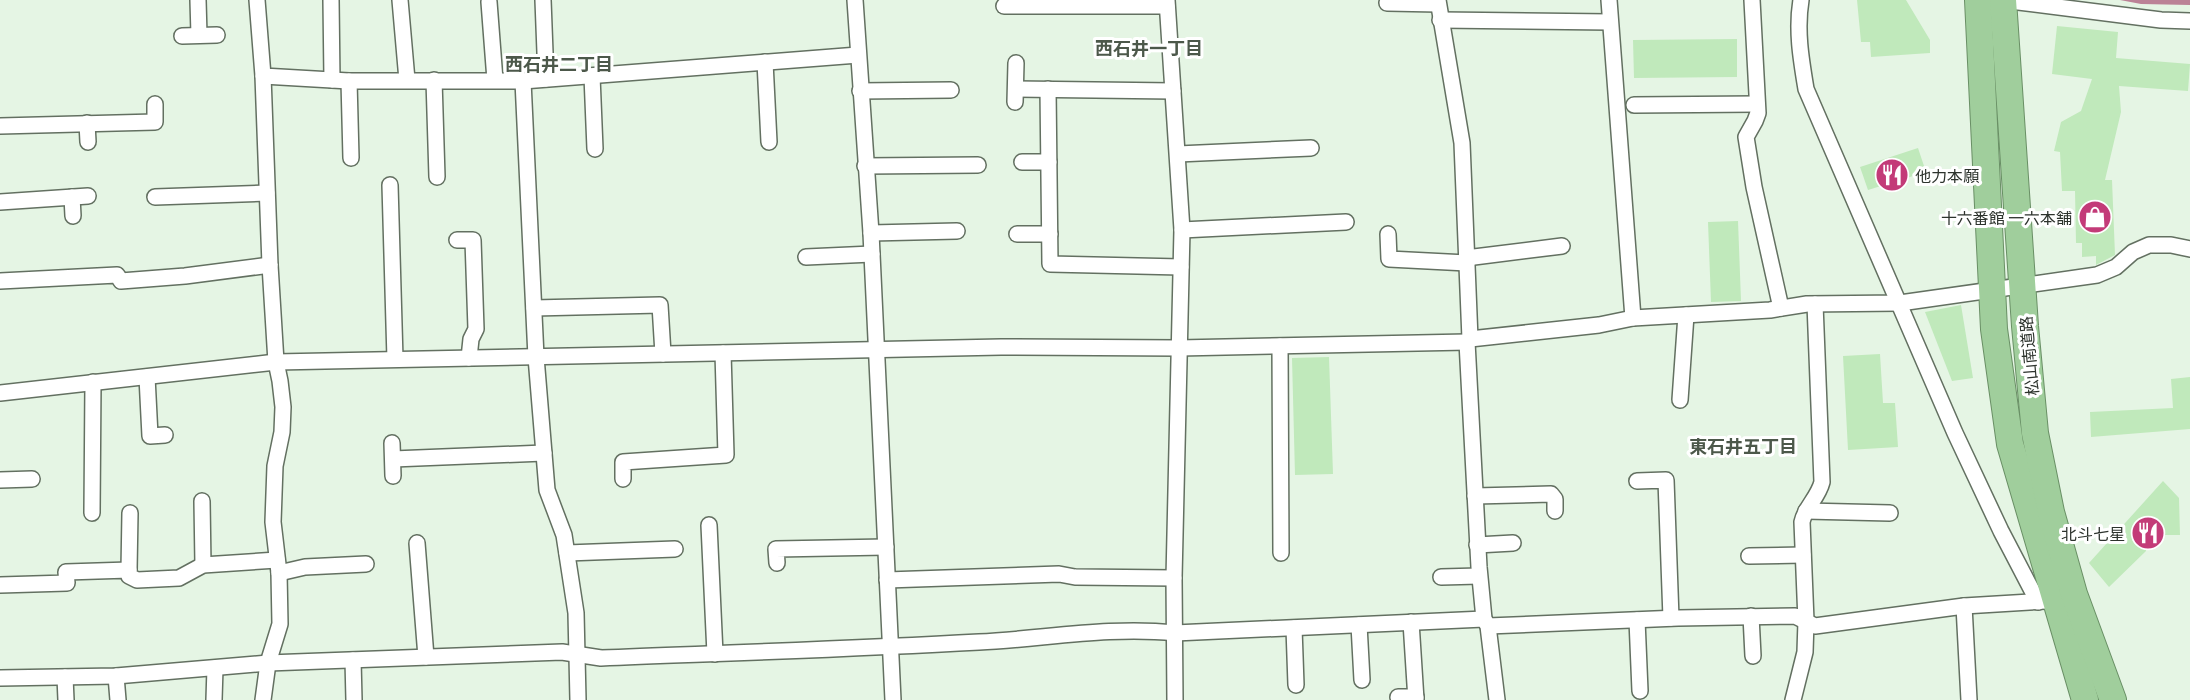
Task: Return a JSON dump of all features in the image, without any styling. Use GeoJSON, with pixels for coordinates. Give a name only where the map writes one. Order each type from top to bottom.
{"type":"FeatureCollection","features":[{"type":"Feature","properties":{"kind":"highway","name":"松山南道路"},"geometry":{"type":"LineString","coordinates":[[1978,0],[1994,329],[2010,444],[2085,700]]}},
{"type":"Feature","properties":{"kind":"highway","name":"松山南道路"},"geometry":{"type":"LineString","coordinates":[[2003,0],[2022,285],[2036,433],[2051,512],[2056,599],[2113,700]]}},
{"type":"Feature","properties":{"kind":"street"},"geometry":{"type":"LineString","coordinates":[[198,0],[199,35]]}},
{"type":"Feature","properties":{"kind":"street"},"geometry":{"type":"LineString","coordinates":[[257,0],[263,76],[276,362],[283,407],[282,432],[275,465],[273,522],[278,567],[280,624],[268,663],[263,700]]}},
{"type":"Feature","properties":{"kind":"street"},"geometry":{"type":"LineString","coordinates":[[331,0],[332,80]]}},
{"type":"Feature","properties":{"kind":"street"},"geometry":{"type":"LineString","coordinates":[[400,0],[407,80]]}},
{"type":"Feature","properties":{"kind":"street"},"geometry":{"type":"LineString","coordinates":[[543,0],[546,79]]}},
{"type":"Feature","properties":{"kind":"street"},"geometry":{"type":"LineString","coordinates":[[855,0],[871,233],[893,700]]}},
{"type":"Feature","properties":{"kind":"street"},"geometry":{"type":"LineString","coordinates":[[1609,0],[1633,318]]}},
{"type":"Feature","properties":{"kind":"street"},"geometry":{"type":"LineString","coordinates":[[1752,0],[1757,104],[1755,121],[1746,137],[1754,187],[1780,308]]}},
{"type":"Feature","properties":{"kind":"street"},"geometry":{"type":"LineString","coordinates":[[1801,0],[1798,17],[1800,54],[1806,89],[1955,433],[2001,531],[2056,599]]}},
{"type":"Feature","properties":{"kind":"street"},"geometry":{"type":"LineString","coordinates":[[2003,0],[2161,20],[2190,21]]}},
{"type":"Feature","properties":{"kind":"street"},"geometry":{"type":"LineString","coordinates":[[489,2],[495,80]]}},
{"type":"Feature","properties":{"kind":"street"},"geometry":{"type":"LineString","coordinates":[[1386,3],[1438,2],[1462,143],[1477,545],[1479,576],[1497,700]]}},
{"type":"Feature","properties":{"kind":"street"},"geometry":{"type":"LineString","coordinates":[[1004,6],[1021,3],[1167,3],[1182,230],[1174,578],[1175,700]]}},
{"type":"Feature","properties":{"kind":"street"},"geometry":{"type":"LineString","coordinates":[[1440,20],[1610,22]]}},
{"type":"Feature","properties":{"kind":"street"},"geometry":{"type":"LineString","coordinates":[[182,36],[217,35]]}},
{"type":"Feature","properties":{"kind":"street"},"geometry":{"type":"LineString","coordinates":[[263,76],[349,81],[524,81],[858,55]]}},
{"type":"Feature","properties":{"kind":"street"},"geometry":{"type":"LineString","coordinates":[[765,62],[769,142]]}},
{"type":"Feature","properties":{"kind":"street"},"geometry":{"type":"LineString","coordinates":[[1016,63],[1016,95],[1048,89],[1173,91]]}},
{"type":"Feature","properties":{"kind":"street"},"geometry":{"type":"LineString","coordinates":[[592,76],[595,149]]}},
{"type":"Feature","properties":{"kind":"street"},"geometry":{"type":"LineString","coordinates":[[434,80],[437,177]]}},
{"type":"Feature","properties":{"kind":"street"},"geometry":{"type":"LineString","coordinates":[[349,81],[351,158]]}},
{"type":"Feature","properties":{"kind":"street"},"geometry":{"type":"LineString","coordinates":[[524,81],[536,357],[547,490],[564,535],[576,613],[578,700]]}},
{"type":"Feature","properties":{"kind":"street"},"geometry":{"type":"LineString","coordinates":[[1048,89],[1050,264],[1181,267]]}},
{"type":"Feature","properties":{"kind":"street"},"geometry":{"type":"LineString","coordinates":[[860,91],[951,90]]}},
{"type":"Feature","properties":{"kind":"street"},"geometry":{"type":"LineString","coordinates":[[0,126],[155,122],[155,104]]}},
{"type":"Feature","properties":{"kind":"street"},"geometry":{"type":"LineString","coordinates":[[1634,105],[1757,104]]}},
{"type":"Feature","properties":{"kind":"street"},"geometry":{"type":"LineString","coordinates":[[87,123],[88,142]]}},
{"type":"Feature","properties":{"kind":"street"},"geometry":{"type":"LineString","coordinates":[[1178,154],[1311,148]]}},
{"type":"Feature","properties":{"kind":"street"},"geometry":{"type":"LineString","coordinates":[[1022,162],[1049,162]]}},
{"type":"Feature","properties":{"kind":"street"},"geometry":{"type":"LineString","coordinates":[[866,166],[978,165]]}},
{"type":"Feature","properties":{"kind":"street"},"geometry":{"type":"LineString","coordinates":[[390,185],[395,359]]}},
{"type":"Feature","properties":{"kind":"street"},"geometry":{"type":"LineString","coordinates":[[155,198],[267,193]]}},
{"type":"Feature","properties":{"kind":"street"},"geometry":{"type":"LineString","coordinates":[[0,202],[88,196]]}},
{"type":"Feature","properties":{"kind":"street"},"geometry":{"type":"LineString","coordinates":[[72,197],[73,216]]}},
{"type":"Feature","properties":{"kind":"street"},"geometry":{"type":"LineString","coordinates":[[1182,230],[1346,222]]}},
{"type":"Feature","properties":{"kind":"street"},"geometry":{"type":"LineString","coordinates":[[871,233],[957,231]]}},
{"type":"Feature","properties":{"kind":"street"},"geometry":{"type":"LineString","coordinates":[[1017,234],[1050,234]]}},
{"type":"Feature","properties":{"kind":"street"},"geometry":{"type":"LineString","coordinates":[[1388,234],[1389,259],[1467,260],[1562,246]]}},
{"type":"Feature","properties":{"kind":"street"},"geometry":{"type":"LineString","coordinates":[[457,240],[473,240],[476,329],[471,339],[469,358]]}},
{"type":"Feature","properties":{"kind":"street"},"geometry":{"type":"LineString","coordinates":[[0,393],[276,362],[1001,347],[1179,348],[1469,341],[1599,325],[1633,318],[1770,310],[1815,304],[1900,303],[2097,275],[2116,267],[2133,252],[2149,245],[2171,245],[2190,249]]}},
{"type":"Feature","properties":{"kind":"street"},"geometry":{"type":"LineString","coordinates":[[806,257],[872,254]]}},
{"type":"Feature","properties":{"kind":"street"},"geometry":{"type":"LineString","coordinates":[[0,281],[117,275],[122,281],[185,276],[270,265]]}},
{"type":"Feature","properties":{"kind":"street"},"geometry":{"type":"LineString","coordinates":[[534,308],[660,304],[663,354]]}},
{"type":"Feature","properties":{"kind":"street"},"geometry":{"type":"LineString","coordinates":[[1792,700],[1805,652],[1802,522],[1806,511],[1820,491],[1822,483],[1815,304]]}},
{"type":"Feature","properties":{"kind":"street"},"geometry":{"type":"LineString","coordinates":[[1680,400],[1686,315]]}},
{"type":"Feature","properties":{"kind":"street"},"geometry":{"type":"LineString","coordinates":[[1280,346],[1281,553]]}},
{"type":"Feature","properties":{"kind":"street"},"geometry":{"type":"LineString","coordinates":[[623,479],[623,462],[726,455],[723,353]]}},
{"type":"Feature","properties":{"kind":"street"},"geometry":{"type":"LineString","coordinates":[[147,377],[150,436],[165,435]]}},
{"type":"Feature","properties":{"kind":"street"},"geometry":{"type":"LineString","coordinates":[[92,513],[93,382]]}},
{"type":"Feature","properties":{"kind":"street"},"geometry":{"type":"LineString","coordinates":[[392,442],[393,476]]}},
{"type":"Feature","properties":{"kind":"street"},"geometry":{"type":"LineString","coordinates":[[393,459],[544,453]]}},
{"type":"Feature","properties":{"kind":"street"},"geometry":{"type":"LineString","coordinates":[[0,480],[32,478]]}},
{"type":"Feature","properties":{"kind":"street"},"geometry":{"type":"LineString","coordinates":[[1637,481],[1666,480],[1671,618]]}},
{"type":"Feature","properties":{"kind":"street"},"geometry":{"type":"LineString","coordinates":[[1475,496],[1551,494],[1555,511]]}},
{"type":"Feature","properties":{"kind":"street"},"geometry":{"type":"LineString","coordinates":[[202,501],[203,565]]}},
{"type":"Feature","properties":{"kind":"street"},"geometry":{"type":"LineString","coordinates":[[1806,511],[1890,513]]}},
{"type":"Feature","properties":{"kind":"street"},"geometry":{"type":"LineString","coordinates":[[130,513],[129,576],[137,580],[179,578],[203,565],[305,567],[366,564]]}},
{"type":"Feature","properties":{"kind":"street"},"geometry":{"type":"LineString","coordinates":[[709,525],[715,654]]}},
{"type":"Feature","properties":{"kind":"street"},"geometry":{"type":"LineString","coordinates":[[417,543],[426,657]]}},
{"type":"Feature","properties":{"kind":"street"},"geometry":{"type":"LineString","coordinates":[[1477,545],[1514,543]]}},
{"type":"Feature","properties":{"kind":"street"},"geometry":{"type":"LineString","coordinates":[[777,563],[776,549],[886,548]]}},
{"type":"Feature","properties":{"kind":"street"},"geometry":{"type":"LineString","coordinates":[[567,553],[675,549]]}},
{"type":"Feature","properties":{"kind":"street"},"geometry":{"type":"LineString","coordinates":[[1749,556],[1803,555]]}},
{"type":"Feature","properties":{"kind":"street"},"geometry":{"type":"LineString","coordinates":[[0,585],[67,583],[66,572],[129,570]]}},
{"type":"Feature","properties":{"kind":"street"},"geometry":{"type":"LineString","coordinates":[[887,580],[1059,574],[1075,577],[1174,578]]}},
{"type":"Feature","properties":{"kind":"street"},"geometry":{"type":"LineString","coordinates":[[1441,577],[1479,576]]}},
{"type":"Feature","properties":{"kind":"street"},"geometry":{"type":"LineString","coordinates":[[0,678],[116,676],[268,663],[562,652],[601,658],[715,654],[1016,640],[1097,632],[1146,630],[1174,633],[1411,622],[1795,616],[1815,626],[1964,606],[2056,599]]}},
{"type":"Feature","properties":{"kind":"street"},"geometry":{"type":"LineString","coordinates":[[1964,606],[1969,700]]}},
{"type":"Feature","properties":{"kind":"street"},"geometry":{"type":"LineString","coordinates":[[1751,616],[1753,656]]}},
{"type":"Feature","properties":{"kind":"street"},"geometry":{"type":"LineString","coordinates":[[1637,620],[1640,691]]}},
{"type":"Feature","properties":{"kind":"street"},"geometry":{"type":"LineString","coordinates":[[1398,698],[1416,698],[1411,622]]}},
{"type":"Feature","properties":{"kind":"street"},"geometry":{"type":"LineString","coordinates":[[1359,625],[1362,680]]}},
{"type":"Feature","properties":{"kind":"street"},"geometry":{"type":"LineString","coordinates":[[1294,628],[1296,685]]}},
{"type":"Feature","properties":{"kind":"street"},"geometry":{"type":"LineString","coordinates":[[353,660],[354,700]]}},
{"type":"Feature","properties":{"kind":"street"},"geometry":{"type":"LineString","coordinates":[[214,700],[215,668]]}},
{"type":"Feature","properties":{"kind":"street"},"geometry":{"type":"LineString","coordinates":[[116,676],[117,700]]}},
{"type":"Feature","properties":{"kind":"street"},"geometry":{"type":"LineString","coordinates":[[65,677],[66,700]]}},
{"type":"Feature","properties":{"kind":"shaded area"},"geometry":{"type":"Polygon","coordinates":[[[2120,0],[2190,0],[2190,5],[2141,4],[2120,0]]]}},
{"type":"Feature","properties":{"kind":"building"},"geometry":{"type":"Polygon","coordinates":[[[1857,0],[1906,0],[1930,40],[1930,53],[1871,57],[1870,42],[1861,42],[1857,0]]]}},
{"type":"Feature","properties":{"kind":"building"},"geometry":{"type":"Polygon","coordinates":[[[2057,26],[2118,32],[2116,58],[2190,64],[2188,91],[2119,86],[2121,112],[2105,180],[2112,180],[2115,255],[2096,265],[2096,256],[2082,257],[2082,243],[2076,243],[2075,191],[2062,191],[2060,152],[2054,151],[2061,122],[2081,111],[2092,79],[2052,74],[2057,26]]]}},
{"type":"Feature","properties":{"kind":"building"},"geometry":{"type":"Polygon","coordinates":[[[1737,39],[1737,77],[1634,78],[1633,40],[1737,39]]]}},
{"type":"Feature","properties":{"kind":"building"},"geometry":{"type":"Polygon","coordinates":[[[1918,148],[1926,172],[1868,190],[1860,167],[1918,148]]]}},
{"type":"Feature","properties":{"kind":"building"},"geometry":{"type":"Polygon","coordinates":[[[1738,221],[1741,301],[1711,302],[1708,222],[1738,221]]]}},
{"type":"Feature","properties":{"kind":"building"},"geometry":{"type":"Polygon","coordinates":[[[1961,305],[1973,378],[1952,381],[1925,312],[1961,305]]]}},
{"type":"Feature","properties":{"kind":"building"},"geometry":{"type":"Polygon","coordinates":[[[1880,354],[1883,403],[1895,403],[1898,447],[1848,450],[1843,356],[1880,354]]]}},
{"type":"Feature","properties":{"kind":"building"},"geometry":{"type":"Polygon","coordinates":[[[1329,357],[1333,474],[1295,475],[1292,358],[1329,357]]]}},
{"type":"Feature","properties":{"kind":"building"},"geometry":{"type":"Polygon","coordinates":[[[2190,377],[2190,429],[2091,437],[2090,412],[2173,408],[2171,379],[2190,377]]]}},
{"type":"Feature","properties":{"kind":"building","name":"北斗七星"},"geometry":{"type":"Polygon","coordinates":[[[2163,481],[2179,498],[2180,535],[2146,535],[2146,551],[2109,587],[2089,563],[2163,481]]]}},
{"type":"Feature","properties":{"kind":"place","name":"他力本願"},"geometry":{"type":"Point","coordinates":[1892,175]}},
{"type":"Feature","properties":{"kind":"place","name":"十六番館 一六本舗"},"geometry":{"type":"Point","coordinates":[2095,217]}},
{"type":"Feature","properties":{"kind":"place","name":"北斗七星"},"geometry":{"type":"Point","coordinates":[2148,533]}},
{"type":"Feature","properties":{"kind":"district","name":"西石井一丁目"},"geometry":{"type":"Point","coordinates":[1149,47]}},
{"type":"Feature","properties":{"kind":"district","name":"西石井二丁目"},"geometry":{"type":"Point","coordinates":[559,63]}},
{"type":"Feature","properties":{"kind":"district","name":"東石井五丁目"},"geometry":{"type":"Point","coordinates":[1743,445]}}]}
